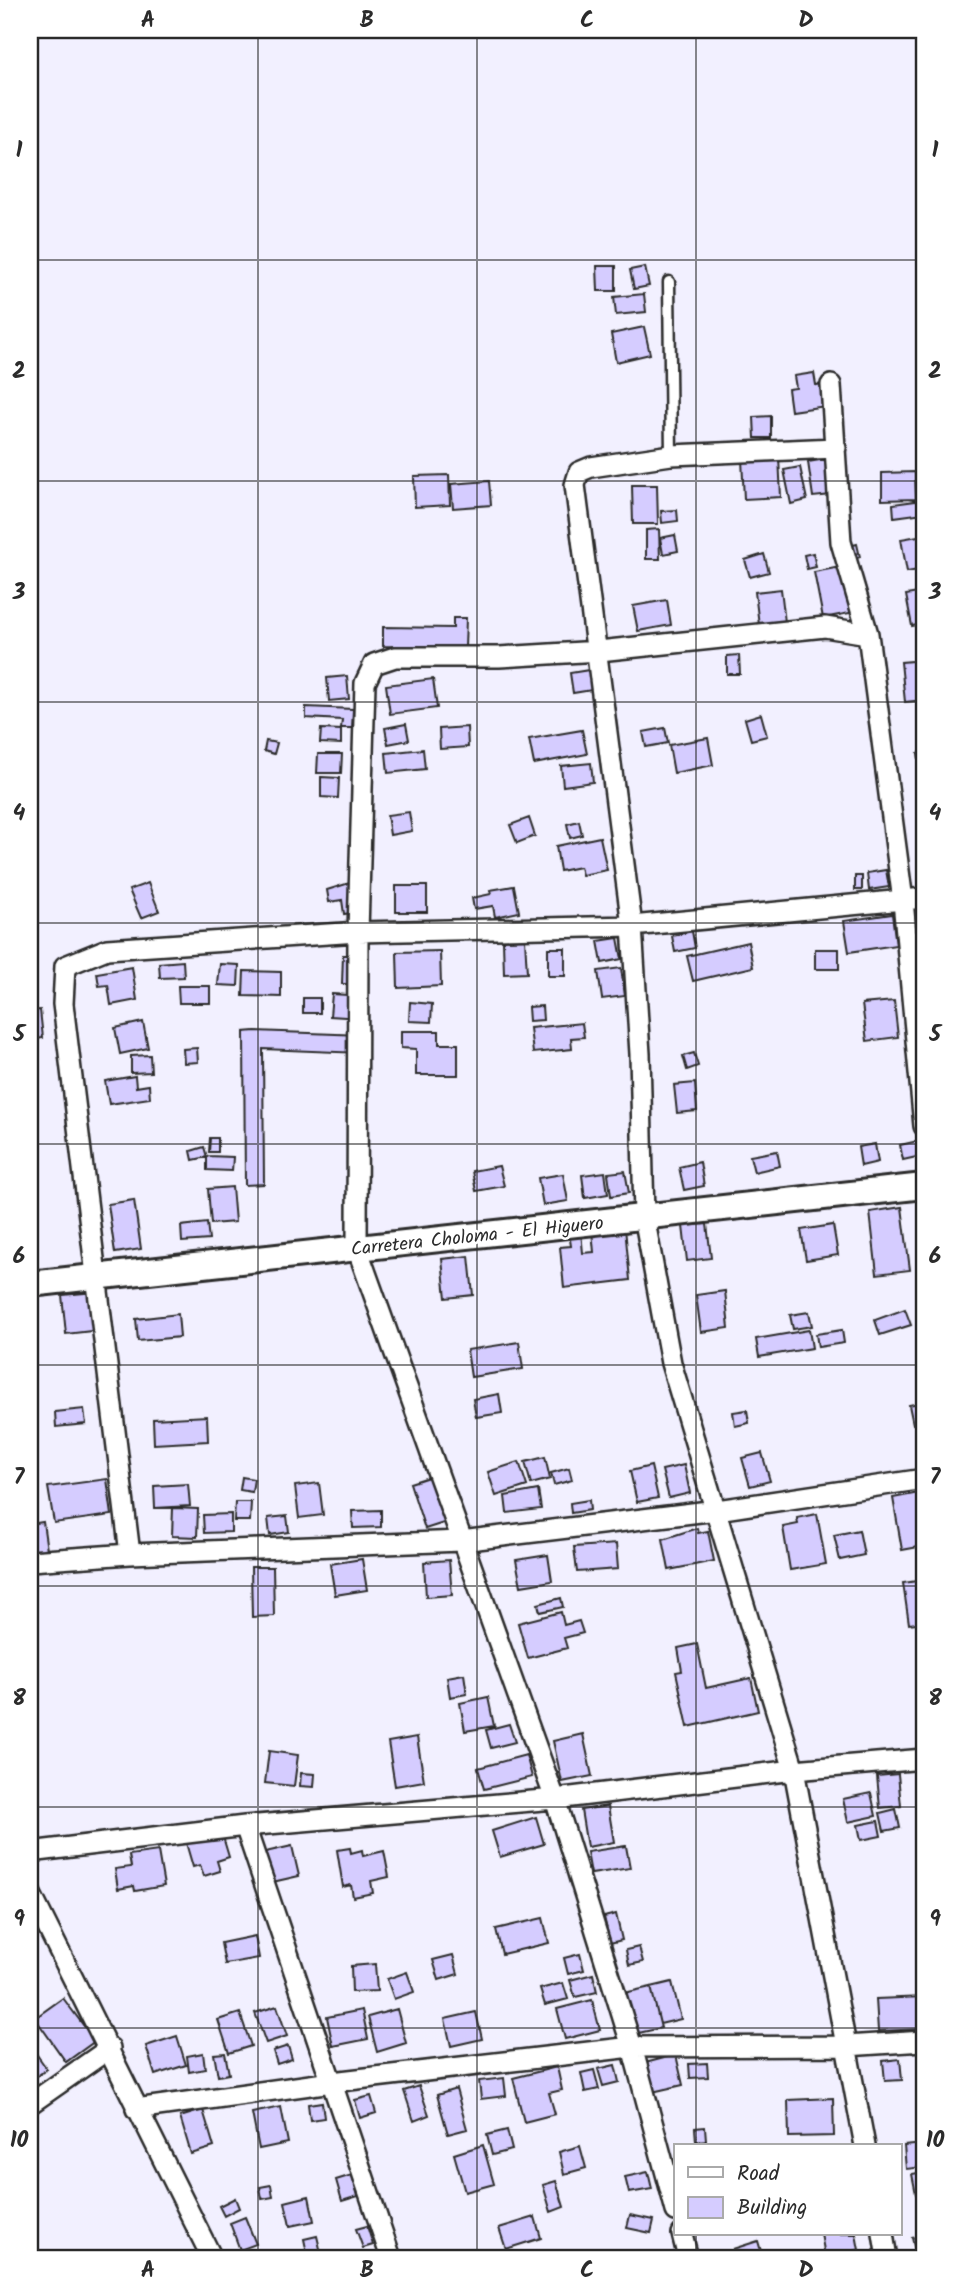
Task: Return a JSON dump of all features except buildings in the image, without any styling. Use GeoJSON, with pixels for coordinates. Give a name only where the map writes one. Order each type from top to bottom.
{"type":"FeatureCollection","features":[{"type":"Feature","properties":{"kind":"street"},"geometry":{"type":"LineString","coordinates":[[831,385],[841,542],[867,634],[903,901],[924,1126]]}},
{"type":"Feature","properties":{"kind":"street"},"geometry":{"type":"LineString","coordinates":[[836,448],[671,455],[591,467],[579,472],[575,485],[599,651],[632,926],[640,1054],[644,1216],[671,1363],[794,1770],[865,2144]]}},
{"type":"Feature","properties":{"kind":"street"},"geometry":{"type":"LineString","coordinates":[[674,2204],[632,2047],[555,1799],[357,1248],[358,932],[365,683],[374,664],[395,657],[499,657],[599,651],[825,627],[867,634]]}},
{"type":"Feature","properties":{"kind":"street"},"geometry":{"type":"LineString","coordinates":[[130,1554],[63,1004],[65,966],[107,949],[358,932],[632,926],[924,898]]}},
{"type":"Feature","properties":{"kind":"street","name":"Carretera Choloma - El Higuero"},"geometry":{"type":"LineString","coordinates":[[30,1284],[924,1185]]}},
{"type":"Feature","properties":{"kind":"street"},"geometry":{"type":"LineString","coordinates":[[30,1561],[130,1554],[461,1541],[717,1510],[924,1479]]}},
{"type":"Feature","properties":{"kind":"street"},"geometry":{"type":"LineString","coordinates":[[30,1852],[245,1826],[555,1799],[794,1770],[924,1759]]}},
{"type":"Feature","properties":{"kind":"street"},"geometry":{"type":"LineString","coordinates":[[245,1826],[391,2258]]}},
{"type":"Feature","properties":{"kind":"street"},"geometry":{"type":"LineString","coordinates":[[30,1892],[110,2048],[136,2109],[212,2258]]}},
{"type":"Feature","properties":{"kind":"street"},"geometry":{"type":"LineString","coordinates":[[136,2109],[332,2082],[632,2047],[846,2046],[924,2041]]}},
{"type":"Feature","properties":{"kind":"street"},"geometry":{"type":"LineString","coordinates":[[30,2104],[110,2048]]}},
{"type":"Feature","properties":{"kind":"street"},"geometry":{"type":"LineString","coordinates":[[682,2236],[688,2258]]}},
{"type":"Feature","properties":{"kind":"street"},"geometry":{"type":"LineString","coordinates":[[883,2236],[887,2258]]}},
{"type":"Feature","properties":{"kind":"lane"},"geometry":{"type":"LineString","coordinates":[[669,282],[671,455]]}}]}
